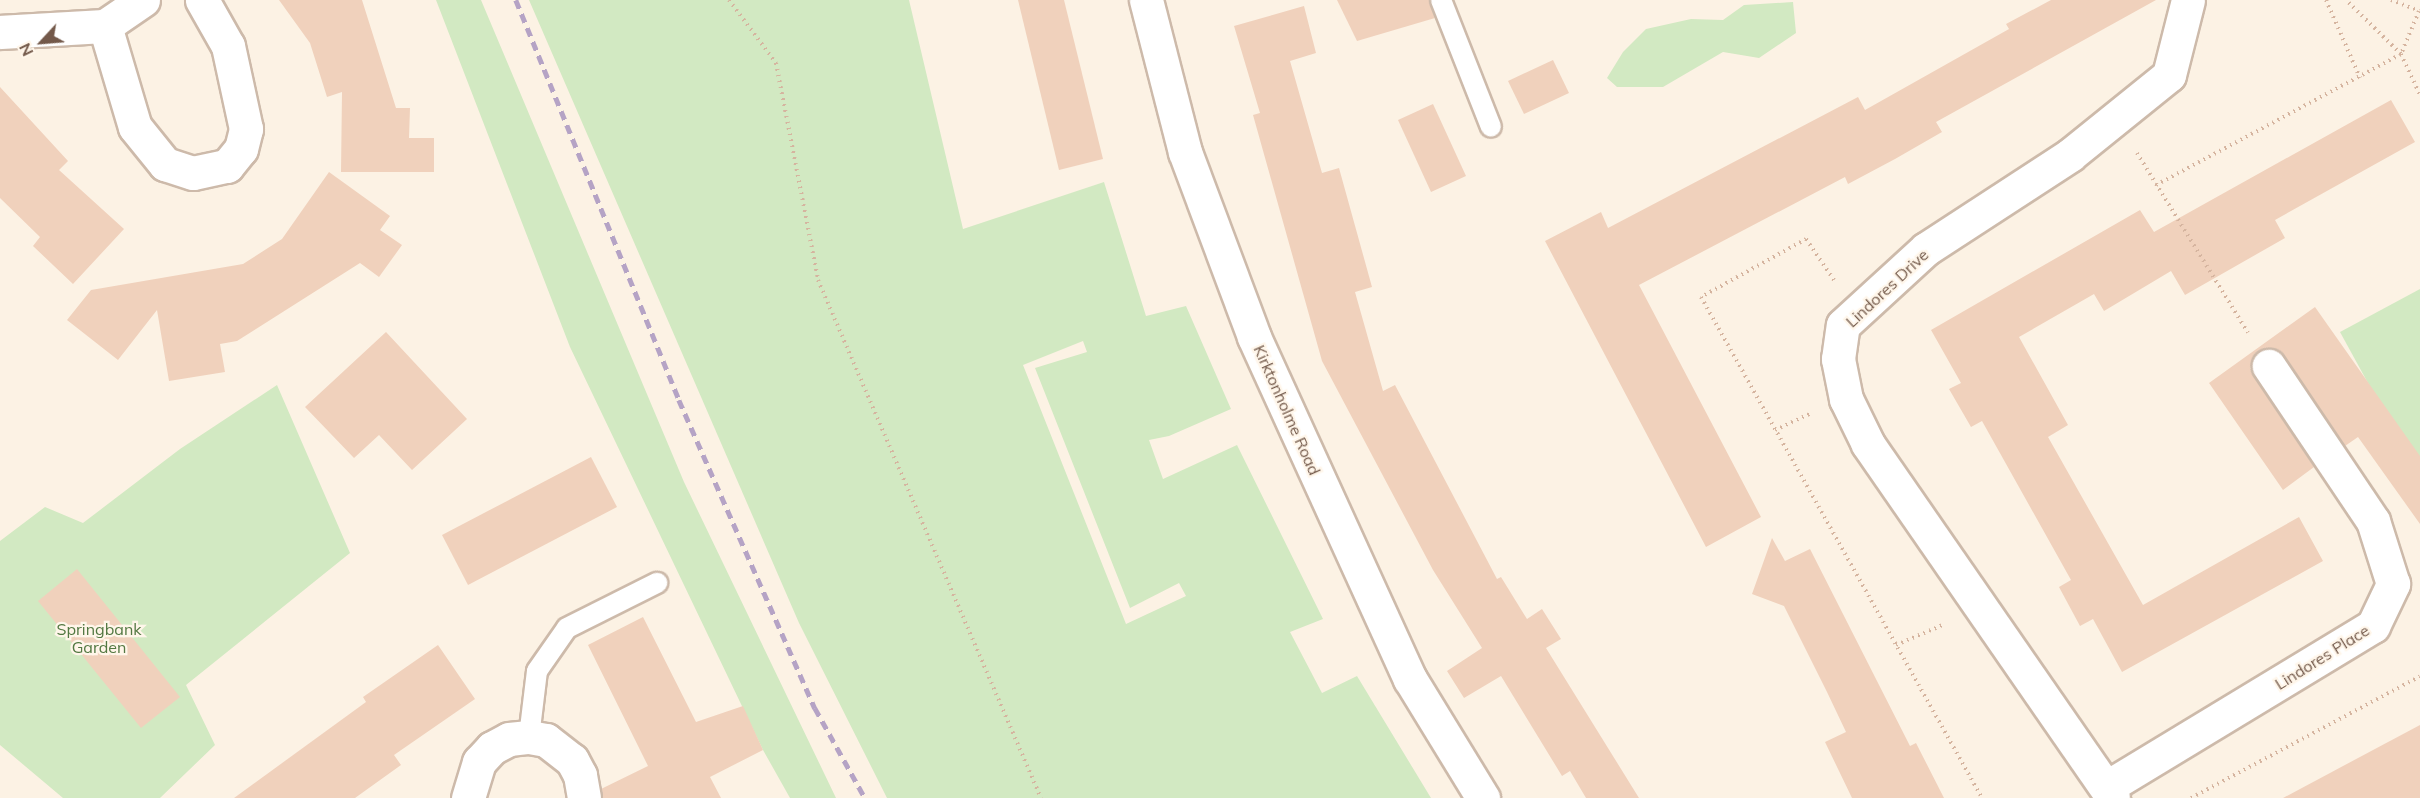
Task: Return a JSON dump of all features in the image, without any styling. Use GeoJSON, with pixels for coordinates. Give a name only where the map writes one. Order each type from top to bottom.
{"type":"FeatureCollection","features":[{"type":"Feature","properties":{"kind":"street"},"geometry":{"type":"LineString","coordinates":[[0,32],[105,26],[143,0]]}},
{"type":"Feature","properties":{"kind":"street"},"geometry":{"type":"LineString","coordinates":[[105,26],[135,127],[165,164],[193,174],[226,166],[241,148],[246,129],[239,87],[228,46],[202,0]]}},
{"type":"Feature","properties":{"kind":"street","name":"Kirktonholme Road"},"geometry":{"type":"LineString","coordinates":[[1146,0],[1185,152],[1254,337],[1410,679],[1483,798]]}},
{"type":"Feature","properties":{"kind":"street","name":"Lindores Drive"},"geometry":{"type":"LineString","coordinates":[[2110,793],[1868,444],[1846,399],[1838,359],[1843,325],[1926,249],[2070,155],[2169,75],[2188,0]]}},
{"type":"Feature","properties":{"kind":"street","name":"Lindores Place"},"geometry":{"type":"LineString","coordinates":[[2110,793],[2373,627],[2393,584],[2373,521],[2268,366]]}},
{"type":"Feature","properties":{"kind":"street"},"geometry":{"type":"LineString","coordinates":[[468,798],[474,771],[492,748],[509,740],[529,737],[553,744],[572,760],[580,775],[584,798]]}},
{"type":"Feature","properties":{"kind":"lane"},"geometry":{"type":"LineString","coordinates":[[1440,0],[1491,127]]}},
{"type":"Feature","properties":{"kind":"lane"},"geometry":{"type":"LineString","coordinates":[[529,737],[537,671],[567,628],[657,583]]}},
{"type":"Feature","properties":{"kind":"path"},"geometry":{"type":"LineString","coordinates":[[729,0],[776,63],[819,280],[1041,798]]}},
{"type":"Feature","properties":{"kind":"path"},"geometry":{"type":"LineString","coordinates":[[2325,0],[2360,78]]}},
{"type":"Feature","properties":{"kind":"path"},"geometry":{"type":"LineString","coordinates":[[2346,0],[2401,54],[2420,95]]}},
{"type":"Feature","properties":{"kind":"path"},"geometry":{"type":"LineString","coordinates":[[2156,185],[2360,78],[2401,54],[2419,10],[2391,0]]}},
{"type":"Feature","properties":{"kind":"path"},"geometry":{"type":"LineString","coordinates":[[2116,118],[2268,366]]}},
{"type":"Feature","properties":{"kind":"path"},"geometry":{"type":"LineString","coordinates":[[1857,313],[1806,239],[1701,297],[1982,798]]}},
{"type":"Feature","properties":{"kind":"path"},"geometry":{"type":"LineString","coordinates":[[1896,645],[1980,608]]}},
{"type":"Feature","properties":{"kind":"path"},"geometry":{"type":"LineString","coordinates":[[2191,798],[2420,676]]}},
{"type":"Feature","properties":{"kind":"green space"},"geometry":{"type":"Polygon","coordinates":[[[436,0],[481,0],[684,482],[836,798],[790,798],[763,750],[570,347],[436,0]]]}},
{"type":"Feature","properties":{"kind":"green space"},"geometry":{"type":"Polygon","coordinates":[[[529,0],[909,0],[963,229],[1104,182],[1146,316],[1186,306],[1231,409],[1169,436],[1149,440],[1163,479],[1237,445],[1323,619],[1290,632],[1322,693],[1357,676],[1431,798],[887,798],[799,623],[529,0]],[[1083,341],[1023,365],[1126,624],[1186,596],[1179,583],[1130,608],[1035,368],[1087,352],[1083,341]]]}},
{"type":"Feature","properties":{"kind":"green space"},"geometry":{"type":"Polygon","coordinates":[[[1793,2],[1796,33],[1759,58],[1723,52],[1663,87],[1617,87],[1607,78],[1623,52],[1646,29],[1691,19],[1723,20],[1744,5],[1793,2]]]}},
{"type":"Feature","properties":{"kind":"green space"},"geometry":{"type":"Polygon","coordinates":[[[2420,289],[2420,478],[2340,332],[2420,289]]]}},
{"type":"Feature","properties":{"kind":"green space","name":"Springbank Garden"},"geometry":{"type":"Polygon","coordinates":[[[277,385],[350,553],[186,685],[215,745],[160,798],[63,798],[0,745],[0,541],[45,507],[83,523],[180,449],[277,385]]]}},
{"type":"Feature","properties":{"kind":"building"},"geometry":{"type":"Polygon","coordinates":[[[279,0],[362,0],[396,108],[410,108],[409,138],[434,138],[434,172],[341,172],[342,92],[327,97],[310,43],[279,0]]]}},
{"type":"Feature","properties":{"kind":"building"},"geometry":{"type":"Polygon","coordinates":[[[1018,0],[1064,0],[1103,159],[1059,170],[1018,0]]]}},
{"type":"Feature","properties":{"kind":"building"},"geometry":{"type":"Polygon","coordinates":[[[1337,0],[1429,0],[1435,18],[1357,41],[1337,0]]]}},
{"type":"Feature","properties":{"kind":"building"},"geometry":{"type":"Polygon","coordinates":[[[2051,0],[2156,0],[1936,122],[1942,132],[1895,159],[1848,184],[1845,177],[1639,285],[1761,517],[1706,547],[1545,241],[1601,212],[1608,228],[1858,97],[1865,110],[2009,29],[2006,24],[2051,0]]]}},
{"type":"Feature","properties":{"kind":"building"},"geometry":{"type":"Polygon","coordinates":[[[1304,6],[1316,53],[1290,61],[1322,173],[1339,168],[1372,287],[1355,292],[1383,391],[1395,385],[1497,579],[1501,577],[1527,619],[1542,609],[1561,639],[1546,648],[1639,798],[1586,798],[1570,771],[1562,776],[1501,676],[1464,698],[1447,671],[1482,648],[1433,570],[1322,361],[1253,115],[1260,113],[1234,26],[1304,6]]]}},
{"type":"Feature","properties":{"kind":"building"},"geometry":{"type":"Polygon","coordinates":[[[1553,60],[1569,93],[1524,114],[1508,81],[1553,60]]]}},
{"type":"Feature","properties":{"kind":"building"},"geometry":{"type":"Polygon","coordinates":[[[0,87],[68,161],[59,170],[124,229],[73,284],[33,246],[40,237],[0,198],[0,87]]]}},
{"type":"Feature","properties":{"kind":"building"},"geometry":{"type":"Polygon","coordinates":[[[2391,100],[2415,142],[2275,220],[2285,238],[2185,295],[2171,271],[2104,311],[2094,294],[2019,337],[2068,425],[2048,437],[2143,605],[2299,517],[2323,561],[2122,672],[2093,619],[2080,626],[2059,587],[2071,580],[1982,421],[1971,427],[1949,389],[1961,383],[1931,330],[2140,210],[2154,232],[2391,100]]]}},
{"type":"Feature","properties":{"kind":"building"},"geometry":{"type":"Polygon","coordinates":[[[1433,104],[1466,176],[1431,192],[1398,120],[1433,104]]]}},
{"type":"Feature","properties":{"kind":"building"},"geometry":{"type":"Polygon","coordinates":[[[329,172],[390,216],[380,230],[402,245],[379,277],[360,263],[237,341],[220,344],[225,372],[169,381],[157,310],[118,360],[67,320],[91,290],[243,264],[282,239],[329,172]]]}},
{"type":"Feature","properties":{"kind":"building"},"geometry":{"type":"Polygon","coordinates":[[[2315,307],[2420,456],[2420,524],[2358,437],[2345,446],[2278,350],[2259,350],[2250,368],[2314,467],[2283,490],[2209,383],[2315,307]]]}},
{"type":"Feature","properties":{"kind":"building"},"geometry":{"type":"Polygon","coordinates":[[[386,332],[467,419],[412,470],[379,435],[354,458],[305,407],[386,332]]]}},
{"type":"Feature","properties":{"kind":"building"},"geometry":{"type":"Polygon","coordinates":[[[591,457],[617,507],[468,585],[442,535],[591,457]]]}},
{"type":"Feature","properties":{"kind":"building"},"geometry":{"type":"Polygon","coordinates":[[[1772,538],[1785,561],[1810,549],[1910,746],[1916,743],[1944,798],[1852,798],[1825,742],[1846,732],[1827,692],[1784,606],[1752,594],[1772,538]]]}},
{"type":"Feature","properties":{"kind":"building"},"geometry":{"type":"Polygon","coordinates":[[[77,569],[180,697],[141,728],[38,601],[77,569]]]}},
{"type":"Feature","properties":{"kind":"building"},"geometry":{"type":"Polygon","coordinates":[[[643,617],[696,722],[743,706],[763,750],[710,777],[721,798],[602,798],[601,789],[648,766],[588,645],[643,617]]]}},
{"type":"Feature","properties":{"kind":"building"},"geometry":{"type":"Polygon","coordinates":[[[438,645],[475,699],[394,755],[401,765],[355,798],[234,798],[366,702],[363,697],[438,645]]]}},
{"type":"Feature","properties":{"kind":"building"},"geometry":{"type":"Polygon","coordinates":[[[2420,725],[2420,798],[2283,798],[2420,725]]]}},
{"type":"Feature","properties":{"kind":"railway"},"geometry":{"type":"LineString","coordinates":[[516,0],[679,400],[815,708],[865,798]]}}]}
